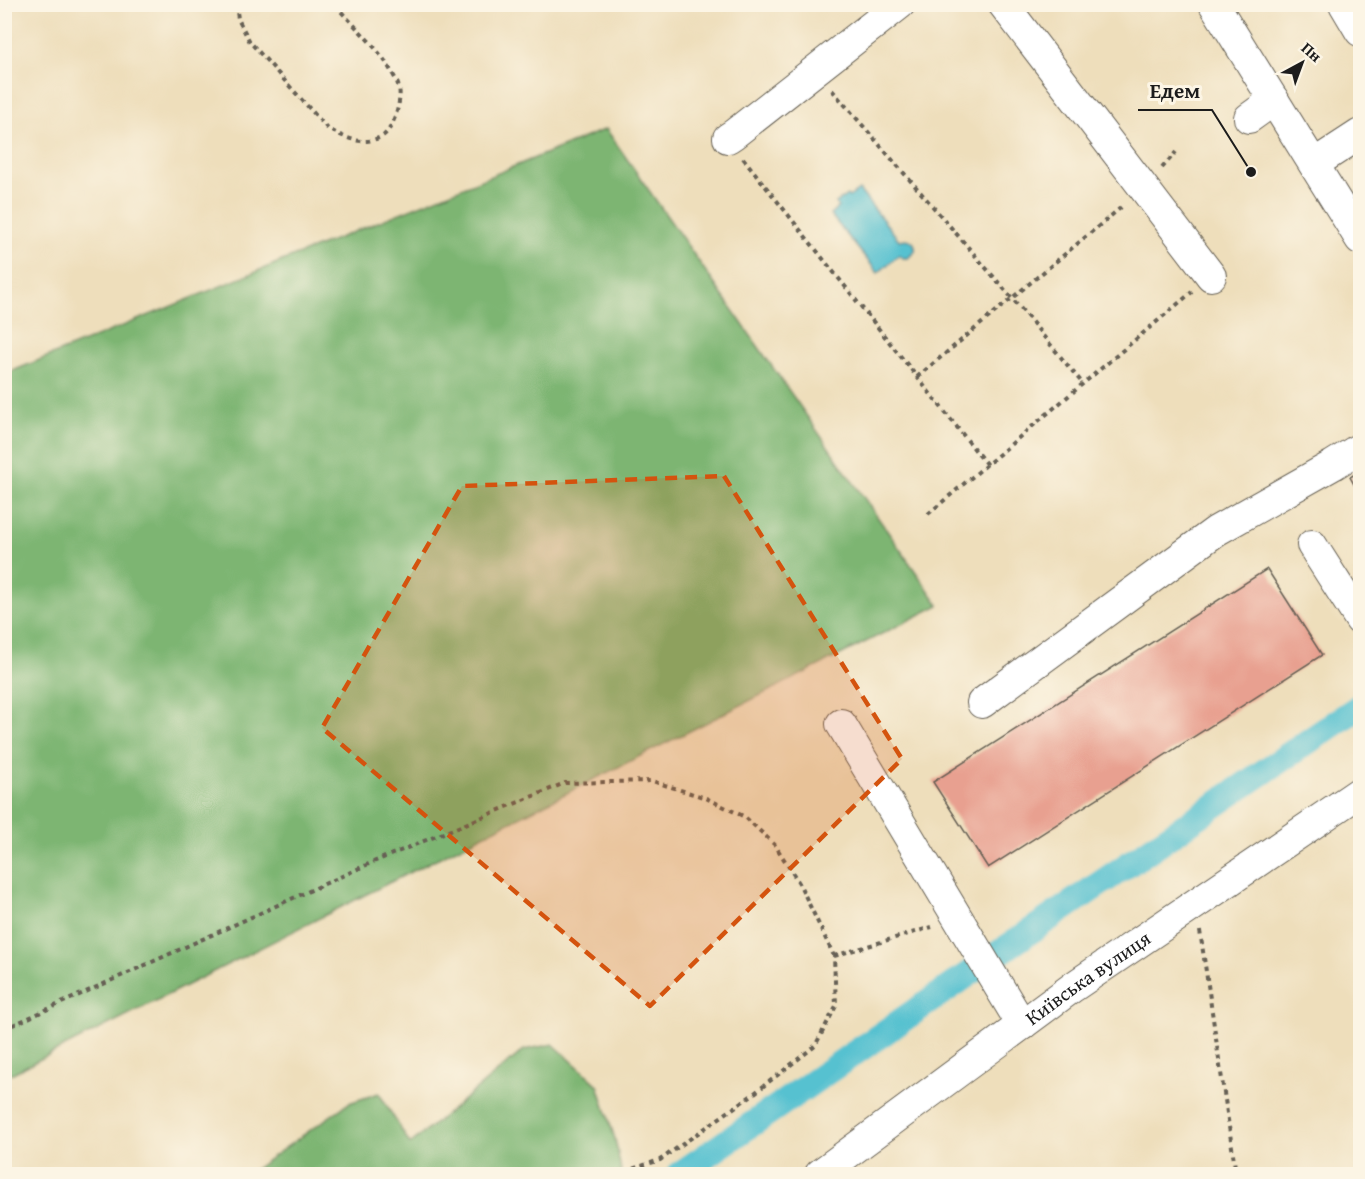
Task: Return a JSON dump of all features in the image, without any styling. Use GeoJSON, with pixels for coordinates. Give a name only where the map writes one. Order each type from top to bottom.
{"type":"FeatureCollection","features":[{"type":"Feature","properties":{"kind":"street"},"geometry":{"type":"LineString","coordinates":[[728,138],[735,135],[900,4]]}},
{"type":"Feature","properties":{"kind":"street"},"geometry":{"type":"LineString","coordinates":[[1003,4],[1211,276]]}},
{"type":"Feature","properties":{"kind":"street"},"geometry":{"type":"LineString","coordinates":[[1214,4],[1360,240]]}},
{"type":"Feature","properties":{"kind":"street"},"geometry":{"type":"LineString","coordinates":[[1344,4],[1360,31]]}},
{"type":"Feature","properties":{"kind":"street"},"geometry":{"type":"LineString","coordinates":[[1249,118],[1274,100]]}},
{"type":"Feature","properties":{"kind":"street"},"geometry":{"type":"LineString","coordinates":[[1314,164],[1360,134]]}},
{"type":"Feature","properties":{"kind":"street"},"geometry":{"type":"LineString","coordinates":[[982,703],[1216,531],[1360,448]]}},
{"type":"Feature","properties":{"kind":"street"},"geometry":{"type":"LineString","coordinates":[[1312,545],[1360,620]]}},
{"type":"Feature","properties":{"kind":"street"},"geometry":{"type":"LineString","coordinates":[[841,724],[1022,1025]]}},
{"type":"Feature","properties":{"kind":"street","name":"Київська вулиця"},"geometry":{"type":"LineString","coordinates":[[820,1174],[1073,987],[1360,792]]}},
{"type":"Feature","properties":{"kind":"path"},"geometry":{"type":"LineString","coordinates":[[236,4],[238,19],[250,42],[328,129],[357,141],[369,141],[384,135],[392,123],[399,106],[399,89],[391,70],[334,4]]}},
{"type":"Feature","properties":{"kind":"path"},"geometry":{"type":"LineString","coordinates":[[815,71],[1012,298],[1083,384]]}},
{"type":"Feature","properties":{"kind":"path"},"geometry":{"type":"LineString","coordinates":[[728,138],[987,465]]}},
{"type":"Feature","properties":{"kind":"path"},"geometry":{"type":"LineString","coordinates":[[917,377],[1143,188]]}},
{"type":"Feature","properties":{"kind":"path"},"geometry":{"type":"LineString","coordinates":[[928,514],[1211,276]]}},
{"type":"Feature","properties":{"kind":"path"},"geometry":{"type":"LineString","coordinates":[[4,1029],[373,862],[565,783],[652,781],[706,798],[745,817],[775,845],[799,883],[834,956],[836,1006],[815,1046],[752,1095],[660,1160],[632,1169]]}},
{"type":"Feature","properties":{"kind":"path"},"geometry":{"type":"LineString","coordinates":[[1196,904],[1236,1174]]}},
{"type":"Feature","properties":{"kind":"path"},"geometry":{"type":"LineString","coordinates":[[834,956],[958,919]]}},
{"type":"Feature","properties":{"kind":"highlighted area"},"geometry":{"type":"Polygon","coordinates":[[[724,476],[902,759],[650,1006],[322,728],[462,486],[724,476]]]}},
{"type":"Feature","properties":{"kind":"green space"},"geometry":{"type":"Polygon","coordinates":[[[606,129],[939,605],[5,1077],[5,374],[606,129]]]}},
{"type":"Feature","properties":{"kind":"green space"},"geometry":{"type":"Polygon","coordinates":[[[553,1044],[598,1085],[615,1139],[621,1170],[619,1174],[248,1174],[349,1103],[379,1093],[410,1144],[524,1050],[553,1044]]]}},
{"type":"Feature","properties":{"kind":"water"},"geometry":{"type":"Polygon","coordinates":[[[859,190],[899,240],[911,241],[915,247],[915,251],[908,258],[899,255],[878,273],[830,214],[838,207],[836,203],[859,190]]]}},
{"type":"Feature","properties":{"kind":"building"},"geometry":{"type":"Polygon","coordinates":[[[1360,471],[1360,495],[1350,477],[1360,471]]]}},
{"type":"Feature","properties":{"kind":"building"},"geometry":{"type":"Polygon","coordinates":[[[1267,569],[1322,655],[988,868],[933,782],[1267,569]]]}},
{"type":"Feature","properties":{"kind":"waterway"},"geometry":{"type":"LineString","coordinates":[[680,1174],[1360,706]]}},
{"type":"Feature","properties":{"kind":"place","name":"Едем"},"geometry":{"type":"Point","coordinates":[1251,172]}}]}
